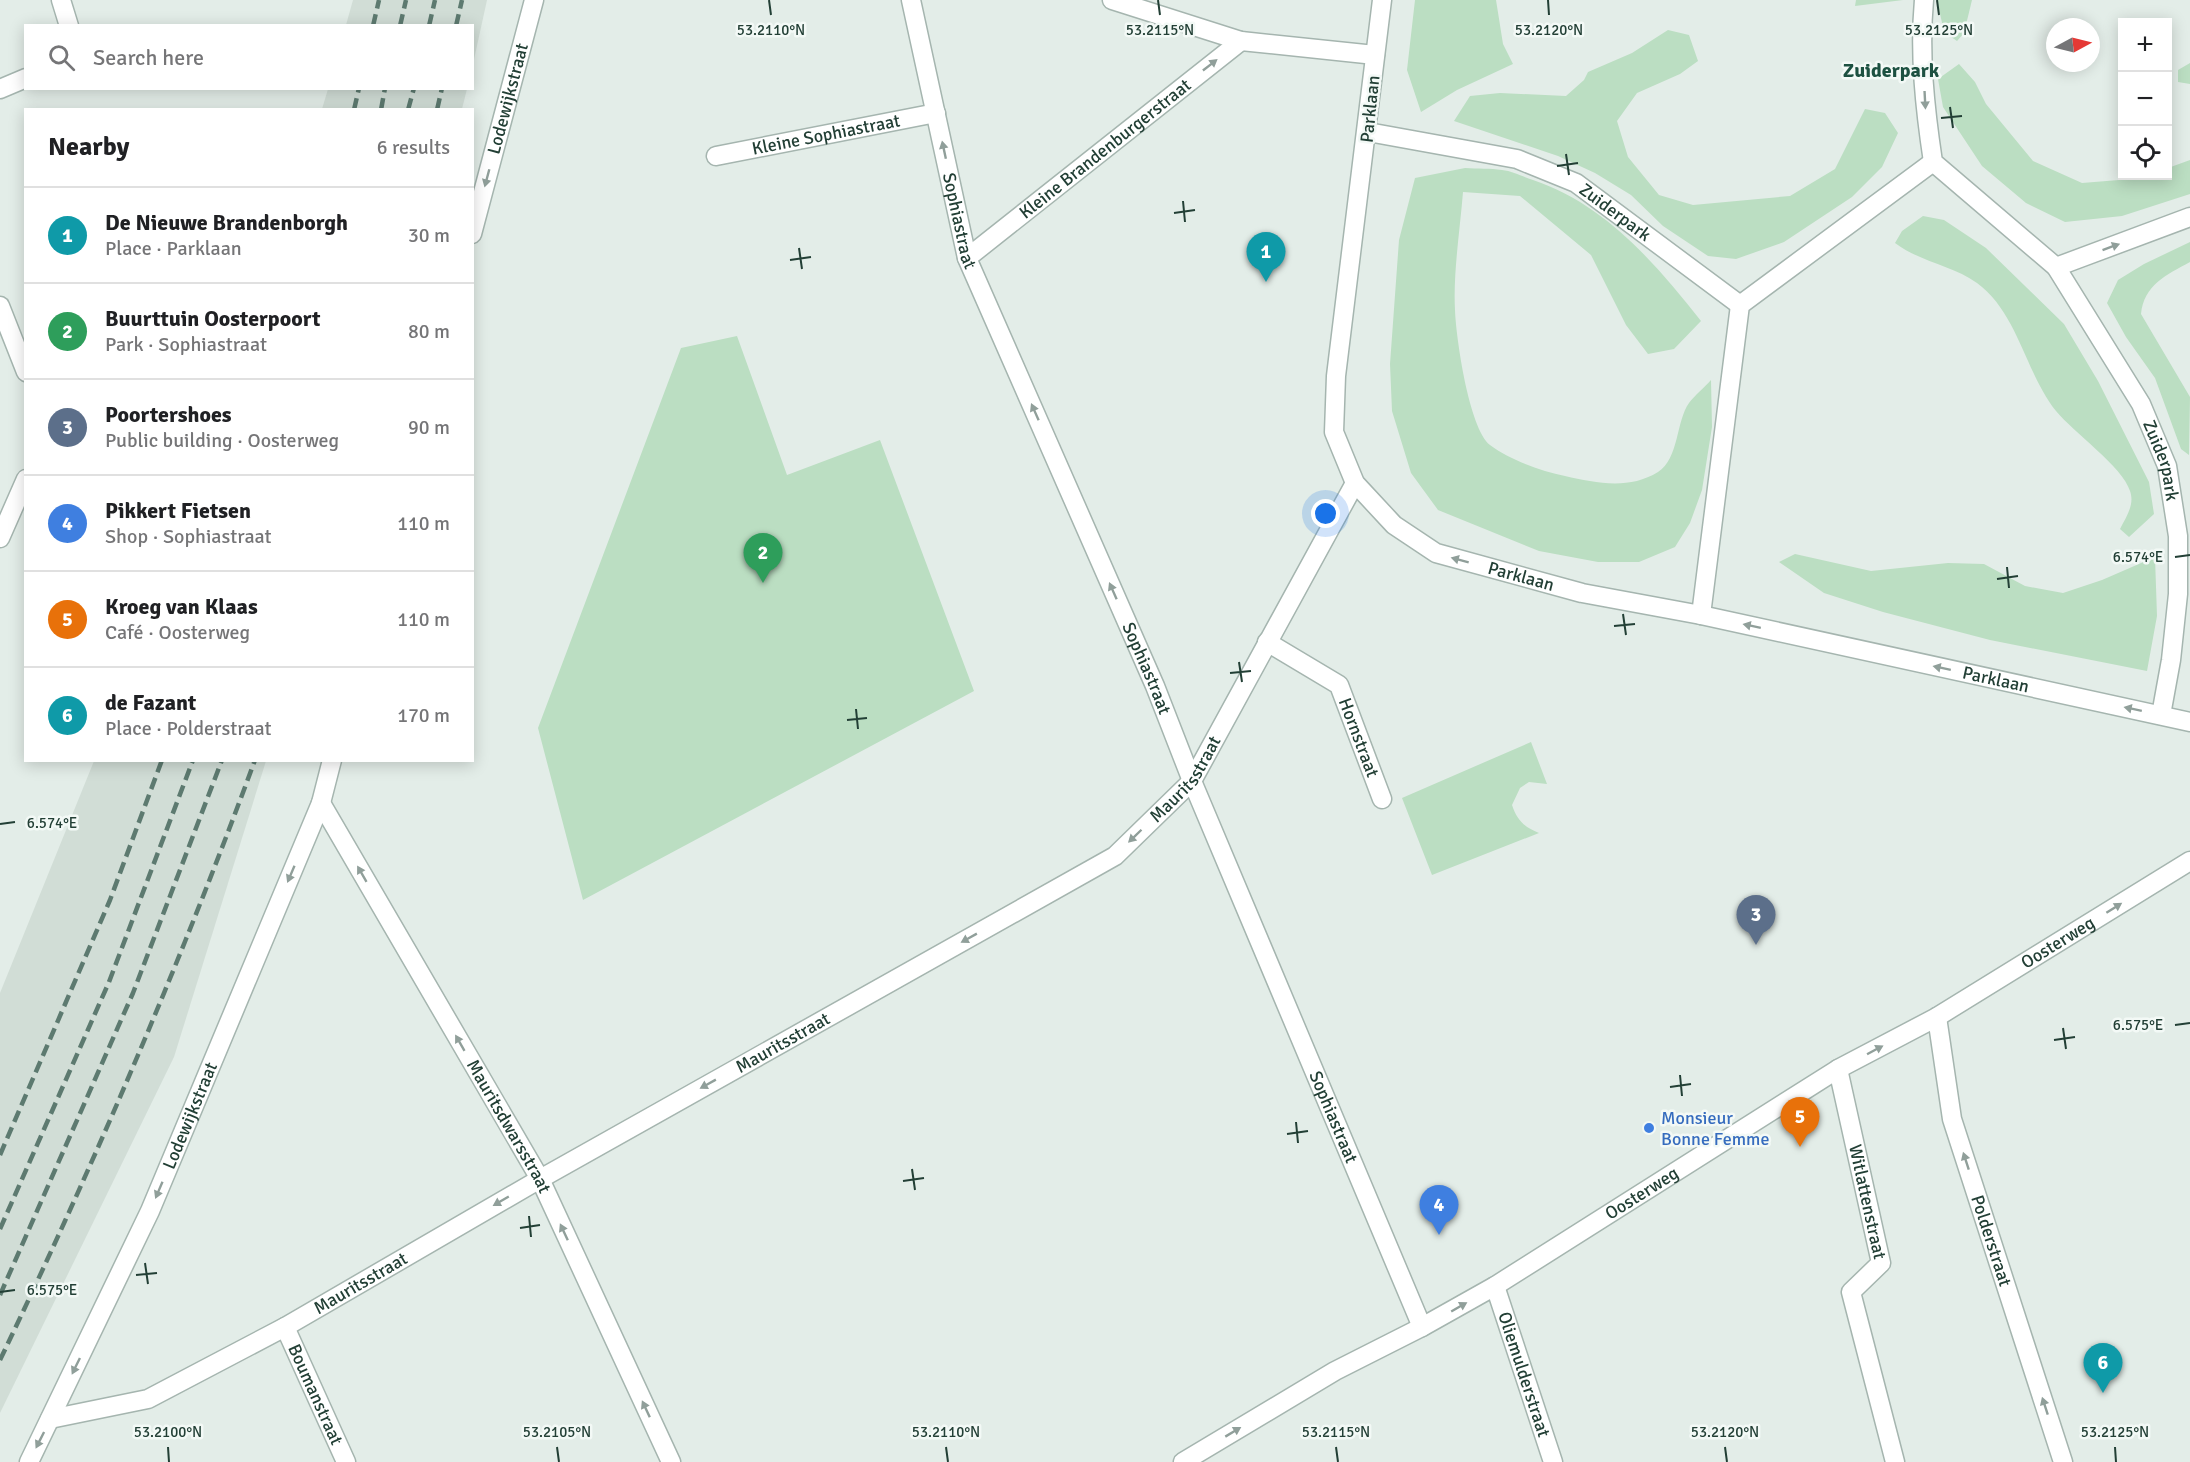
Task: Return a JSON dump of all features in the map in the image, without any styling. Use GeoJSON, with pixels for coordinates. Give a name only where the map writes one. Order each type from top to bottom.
{"type":"FeatureCollection","features":[{"type":"Feature","properties":{"kind":"street"},"geometry":{"type":"LineString","coordinates":[[61,0],[68,24]]}},
{"type":"Feature","properties":{"kind":"street","name":"Lodewijkstraat"},"geometry":{"type":"LineString","coordinates":[[474,226],[534,0]]}},
{"type":"Feature","properties":{"kind":"street","name":"Sophiastraat"},"geometry":{"type":"LineString","coordinates":[[910,0],[967,258],[1155,686],[1192,781],[1422,1328]]}},
{"type":"Feature","properties":{"kind":"street"},"geometry":{"type":"LineString","coordinates":[[1112,0],[1241,41],[1375,55]]}},
{"type":"Feature","properties":{"kind":"street","name":"Parklaan"},"geometry":{"type":"LineString","coordinates":[[1382,0],[1368,132],[1336,376],[1334,432],[1355,483],[1394,525],[1436,554],[1582,593],[1701,615],[2190,722]]}},
{"type":"Feature","properties":{"kind":"street"},"geometry":{"type":"LineString","coordinates":[[1701,615],[1740,305],[1934,162],[1925,109],[1922,29],[1924,0]]}},
{"type":"Feature","properties":{"kind":"street","name":"Kleine Brandenburgerstraat"},"geometry":{"type":"LineString","coordinates":[[967,258],[1241,41]]}},
{"type":"Feature","properties":{"kind":"street"},"geometry":{"type":"LineString","coordinates":[[0,89],[24,79]]}},
{"type":"Feature","properties":{"kind":"street","name":"Kleine Sophiastraat"},"geometry":{"type":"LineString","coordinates":[[716,156],[936,113]]}},
{"type":"Feature","properties":{"kind":"street","name":"Zuiderpark"},"geometry":{"type":"LineString","coordinates":[[1368,132],[1517,159],[1576,183],[1740,305]]}},
{"type":"Feature","properties":{"kind":"street","name":"Zuiderpark"},"geometry":{"type":"LineString","coordinates":[[1934,162],[2056,267],[2141,404],[2167,466],[2178,536],[2178,594],[2171,660],[2161,715]]}},
{"type":"Feature","properties":{"kind":"street"},"geometry":{"type":"LineString","coordinates":[[2056,267],[2190,217]]}},
{"type":"Feature","properties":{"kind":"street"},"geometry":{"type":"LineString","coordinates":[[0,306],[24,367]]}},
{"type":"Feature","properties":{"kind":"street","name":"Mauritsstraat"},"geometry":{"type":"LineString","coordinates":[[51,1419],[148,1399],[285,1327],[540,1179],[1115,856],[1192,781],[1355,483]]}},
{"type":"Feature","properties":{"kind":"street"},"geometry":{"type":"LineString","coordinates":[[0,538],[24,484]]}},
{"type":"Feature","properties":{"kind":"street","name":"Hornstraat"},"geometry":{"type":"LineString","coordinates":[[1267,642],[1339,685],[1382,799]]}},
{"type":"Feature","properties":{"kind":"street","name":"Lodewijkstraat"},"geometry":{"type":"LineString","coordinates":[[29,1462],[150,1211],[321,803],[331,762]]}},
{"type":"Feature","properties":{"kind":"street","name":"Mauritsdwarsstraat"},"geometry":{"type":"LineString","coordinates":[[321,803],[540,1179],[671,1462]]}},
{"type":"Feature","properties":{"kind":"street","name":"Oosterweg"},"geometry":{"type":"LineString","coordinates":[[1183,1462],[1335,1371],[1422,1328],[1495,1286],[1838,1069],[1937,1017],[2190,861]]}},
{"type":"Feature","properties":{"kind":"street","name":"Polderstraat"},"geometry":{"type":"LineString","coordinates":[[1937,1017],[1952,1119],[2063,1462]]}},
{"type":"Feature","properties":{"kind":"street","name":"Witlattenstraat"},"geometry":{"type":"LineString","coordinates":[[1838,1069],[1881,1263],[1851,1292],[1895,1462]]}},
{"type":"Feature","properties":{"kind":"street","name":"Oliemulderstraat"},"geometry":{"type":"LineString","coordinates":[[1495,1286],[1553,1462]]}},
{"type":"Feature","properties":{"kind":"street","name":"Boumanstraat"},"geometry":{"type":"LineString","coordinates":[[285,1327],[346,1462]]}},
{"type":"Feature","properties":{"kind":"shaded area"},"geometry":{"type":"Polygon","coordinates":[[[353,0],[487,0],[474,59],[474,24],[346,24],[353,0]]]}},
{"type":"Feature","properties":{"kind":"shaded area"},"geometry":{"type":"Polygon","coordinates":[[[327,90],[467,90],[462,108],[322,108],[327,90]]]}},
{"type":"Feature","properties":{"kind":"shaded area"},"geometry":{"type":"Polygon","coordinates":[[[94,762],[266,762],[174,1057],[0,1413],[0,993],[94,762]]]}},
{"type":"Feature","properties":{"kind":"green space"},"geometry":{"type":"Polygon","coordinates":[[[1415,0],[1496,0],[1503,44],[1513,64],[1457,90],[1421,112],[1407,70],[1415,0]]]}},
{"type":"Feature","properties":{"kind":"green space"},"geometry":{"type":"Polygon","coordinates":[[[1856,0],[1903,0],[1855,6],[1856,0]]]}},
{"type":"Feature","properties":{"kind":"green space"},"geometry":{"type":"Polygon","coordinates":[[[1937,0],[1972,0],[1964,33],[1957,41],[1944,32],[1937,0]]]}},
{"type":"Feature","properties":{"kind":"green space"},"geometry":{"type":"Polygon","coordinates":[[[1668,30],[1689,35],[1698,61],[1680,74],[1637,93],[1617,121],[1628,157],[1659,195],[1693,205],[1790,196],[1835,169],[1865,109],[1885,113],[1898,133],[1882,167],[1852,197],[1784,242],[1736,259],[1708,256],[1663,226],[1631,195],[1595,173],[1558,156],[1454,121],[1470,96],[1500,93],[1566,96],[1584,80],[1588,72],[1632,53],[1668,30]]]}},
{"type":"Feature","properties":{"kind":"green space"},"geometry":{"type":"Polygon","coordinates":[[[2190,63],[2190,84],[2178,82],[2178,70],[2190,63]]]}},
{"type":"Feature","properties":{"kind":"green space"},"geometry":{"type":"Polygon","coordinates":[[[1959,64],[1975,82],[1986,104],[2033,161],[2082,183],[2172,180],[2172,167],[2190,160],[2190,194],[2122,216],[2065,222],[2026,203],[1982,166],[1943,107],[1938,79],[1959,64]]]}},
{"type":"Feature","properties":{"kind":"green space"},"geometry":{"type":"Polygon","coordinates":[[[1465,168],[1510,172],[1559,191],[1583,204],[1606,220],[1647,257],[1701,321],[1674,349],[1648,354],[1626,325],[1591,255],[1520,196],[1463,192],[1455,281],[1456,323],[1470,402],[1476,421],[1490,445],[1536,468],[1577,479],[1600,483],[1624,483],[1647,478],[1665,466],[1674,449],[1689,403],[1711,380],[1712,427],[1702,490],[1690,523],[1675,547],[1639,562],[1598,562],[1539,551],[1438,510],[1411,473],[1392,411],[1390,364],[1399,240],[1415,178],[1465,168]]]}},
{"type":"Feature","properties":{"kind":"green space"},"geometry":{"type":"Polygon","coordinates":[[[1923,216],[1944,220],[1986,248],[2064,324],[2098,381],[2149,482],[2154,514],[2129,537],[2120,529],[2131,501],[2126,482],[2118,471],[2056,411],[2045,396],[2012,326],[1991,296],[1967,277],[1915,255],[1895,243],[1902,231],[1923,216]]]}},
{"type":"Feature","properties":{"kind":"green space"},"geometry":{"type":"Polygon","coordinates":[[[2190,242],[2190,262],[2151,288],[2141,314],[2190,397],[2189,455],[2181,449],[2155,378],[2126,337],[2107,303],[2118,280],[2144,264],[2190,242]]]}},
{"type":"Feature","properties":{"kind":"green space"},"geometry":{"type":"Polygon","coordinates":[[[737,336],[787,475],[880,440],[974,691],[583,900],[538,728],[681,348],[737,336]]]}},
{"type":"Feature","properties":{"kind":"green space"},"geometry":{"type":"Polygon","coordinates":[[[1795,554],[1871,571],[1948,563],[1984,564],[2025,586],[2063,593],[2102,580],[2155,557],[2157,616],[2147,671],[1990,640],[1883,612],[1824,593],[1779,562],[1795,554]]]}},
{"type":"Feature","properties":{"kind":"green space"},"geometry":{"type":"Polygon","coordinates":[[[1531,742],[1547,784],[1529,782],[1520,788],[1512,805],[1522,822],[1539,833],[1432,875],[1402,798],[1531,742]]]}},
{"type":"Feature","properties":{"kind":"railway"},"geometry":{"type":"LineString","coordinates":[[373,24],[379,0]]}},
{"type":"Feature","properties":{"kind":"railway"},"geometry":{"type":"LineString","coordinates":[[400,24],[406,0]]}},
{"type":"Feature","properties":{"kind":"railway"},"geometry":{"type":"LineString","coordinates":[[429,24],[435,0]]}},
{"type":"Feature","properties":{"kind":"railway"},"geometry":{"type":"LineString","coordinates":[[456,24],[462,0]]}},
{"type":"Feature","properties":{"kind":"railway"},"geometry":{"type":"LineString","coordinates":[[354,108],[359,90]]}},
{"type":"Feature","properties":{"kind":"railway"},"geometry":{"type":"LineString","coordinates":[[381,108],[385,90]]}},
{"type":"Feature","properties":{"kind":"railway"},"geometry":{"type":"LineString","coordinates":[[409,108],[413,90]]}},
{"type":"Feature","properties":{"kind":"railway"},"geometry":{"type":"LineString","coordinates":[[437,108],[442,90]]}},
{"type":"Feature","properties":{"kind":"railway"},"geometry":{"type":"LineString","coordinates":[[0,1155],[110,900],[161,762]]}},
{"type":"Feature","properties":{"kind":"railway"},"geometry":{"type":"LineString","coordinates":[[0,1229],[109,982],[192,762]]}},
{"type":"Feature","properties":{"kind":"railway"},"geometry":{"type":"LineString","coordinates":[[0,1295],[133,993],[221,762]]}},
{"type":"Feature","properties":{"kind":"railway"},"geometry":{"type":"LineString","coordinates":[[0,1360],[135,1063],[197,912],[254,762]]}},
{"type":"Feature","properties":{"kind":"place","name":"De Nieuwe Brandenborgh"},"geometry":{"type":"Point","coordinates":[1266,282]}},
{"type":"Feature","properties":{"kind":"place","name":"Buurttuin Oosterpoort"},"geometry":{"type":"Point","coordinates":[763,583]}},
{"type":"Feature","properties":{"kind":"place","name":"Poortershoes"},"geometry":{"type":"Point","coordinates":[1756,945]}},
{"type":"Feature","properties":{"kind":"place","name":"Monsieur Bonne Femme"},"geometry":{"type":"Point","coordinates":[1649,1128]}},
{"type":"Feature","properties":{"kind":"place","name":"Kroeg van Klaas"},"geometry":{"type":"Point","coordinates":[1800,1147]}},
{"type":"Feature","properties":{"kind":"place","name":"Pikkert Fietsen"},"geometry":{"type":"Point","coordinates":[1439,1235]}},
{"type":"Feature","properties":{"kind":"place","name":"de Fazant"},"geometry":{"type":"Point","coordinates":[2103,1393]}},
{"type":"Feature","properties":{"kind":"district","name":"Zuiderpark"},"geometry":{"type":"Point","coordinates":[1891,70]}}]}
